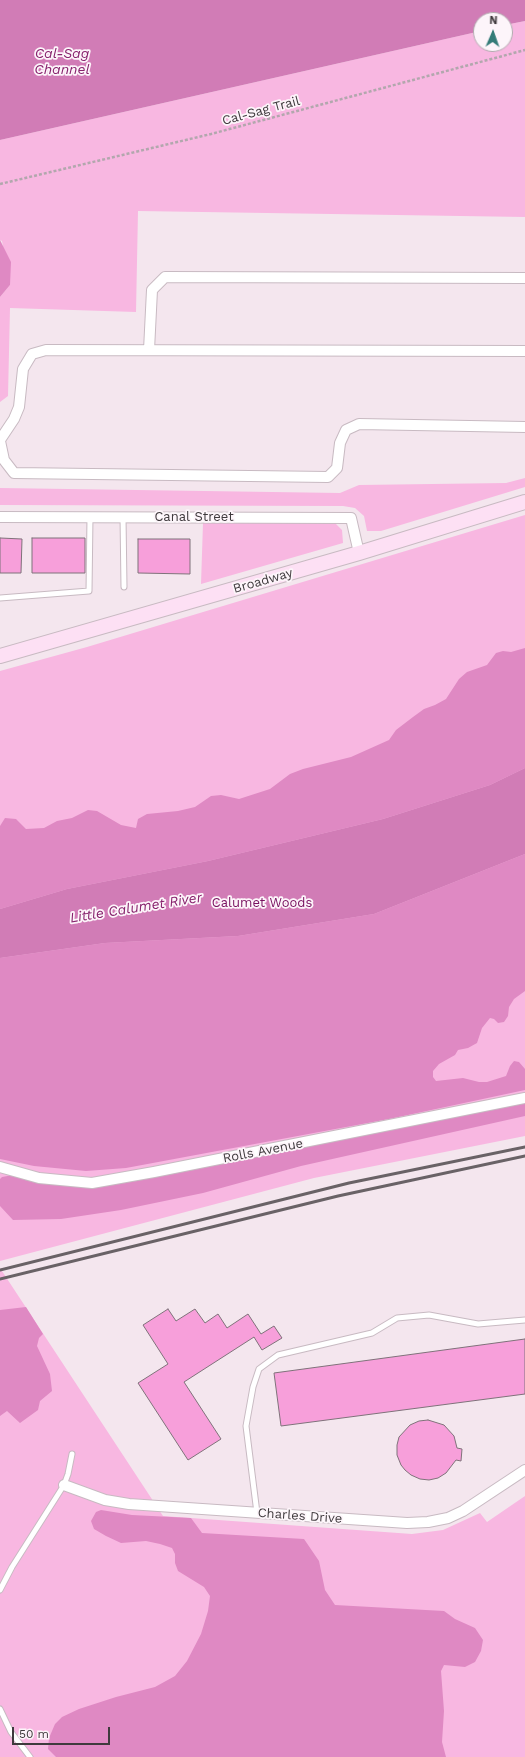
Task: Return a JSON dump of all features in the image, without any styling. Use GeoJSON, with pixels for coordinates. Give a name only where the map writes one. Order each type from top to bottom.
{"type":"FeatureCollection","features":[{"type":"Feature","properties":{"kind":"street"},"geometry":{"type":"LineString","coordinates":[[149,350],[152,290],[165,277],[525,278]]}},
{"type":"Feature","properties":{"kind":"street"},"geometry":{"type":"LineString","coordinates":[[525,351],[46,350],[32,354],[23,369],[19,407],[14,419],[0,440],[4,460],[14,473],[328,477],[337,468],[340,443],[346,430],[358,424],[525,427]]}},
{"type":"Feature","properties":{"kind":"street","name":"Broadway"},"geometry":{"type":"LineString","coordinates":[[0,656],[359,553],[525,502]]}},
{"type":"Feature","properties":{"kind":"street","name":"Canal Street"},"geometry":{"type":"LineString","coordinates":[[0,517],[351,518],[359,553]]}},
{"type":"Feature","properties":{"kind":"street","name":"Rolls Avenue"},"geometry":{"type":"LineString","coordinates":[[0,1167],[39,1178],[92,1183],[525,1098]]}},
{"type":"Feature","properties":{"kind":"street","name":"Charles Drive"},"geometry":{"type":"LineString","coordinates":[[64,1486],[105,1500],[129,1504],[407,1523],[428,1522],[448,1518],[464,1511],[525,1470]]}},
{"type":"Feature","properties":{"kind":"lane"},"geometry":{"type":"LineString","coordinates":[[0,598],[89,591],[90,517]]}},
{"type":"Feature","properties":{"kind":"lane"},"geometry":{"type":"LineString","coordinates":[[123,517],[124,587]]}},
{"type":"Feature","properties":{"kind":"lane"},"geometry":{"type":"LineString","coordinates":[[257,1513],[246,1426],[253,1387],[259,1369],[278,1355],[372,1333],[397,1318],[429,1315],[478,1324],[525,1320]]}},
{"type":"Feature","properties":{"kind":"lane"},"geometry":{"type":"LineString","coordinates":[[0,1590],[12,1567],[64,1486],[70,1468],[72,1454]]}},
{"type":"Feature","properties":{"kind":"lane"},"geometry":{"type":"LineString","coordinates":[[0,1709],[11,1732],[30,1757]]}},
{"type":"Feature","properties":{"kind":"path","name":"Cal-Sag Trail"},"geometry":{"type":"LineString","coordinates":[[0,184],[211,134],[525,50]]}},
{"type":"Feature","properties":{"kind":"green space"},"geometry":{"type":"Polygon","coordinates":[[[525,21],[525,217],[138,211],[136,312],[10,308],[8,396],[0,402],[0,297],[10,285],[2,241],[0,240],[0,140],[473,33],[473,52],[513,52],[513,23],[525,21]]]}},
{"type":"Feature","properties":{"kind":"green space"},"geometry":{"type":"Polygon","coordinates":[[[525,478],[525,487],[381,531],[367,531],[364,516],[355,508],[343,506],[0,505],[0,488],[340,493],[359,485],[506,483],[525,478]]]}},
{"type":"Feature","properties":{"kind":"green space","name":"Calumet Woods"},"geometry":{"type":"Polygon","coordinates":[[[525,515],[525,1136],[314,1178],[0,1261],[0,671],[87,647],[525,515]]]}},
{"type":"Feature","properties":{"kind":"green space"},"geometry":{"type":"Polygon","coordinates":[[[203,523],[335,523],[342,530],[343,543],[201,584],[203,523]]]}},
{"type":"Feature","properties":{"kind":"green space"},"geometry":{"type":"Polygon","coordinates":[[[0,1268],[163,1516],[412,1534],[443,1530],[480,1513],[487,1522],[525,1496],[525,1757],[0,1757],[0,1268]]]}},
{"type":"Feature","properties":{"kind":"shaded area"},"geometry":{"type":"Polygon","coordinates":[[[0,240],[11,262],[10,285],[0,297],[0,240]]]}},
{"type":"Feature","properties":{"kind":"shaded area"},"geometry":{"type":"Polygon","coordinates":[[[525,648],[525,768],[490,785],[383,819],[208,861],[67,889],[0,909],[0,826],[5,818],[16,819],[26,829],[44,828],[57,821],[72,818],[88,810],[97,811],[121,825],[136,828],[138,819],[147,814],[178,811],[195,807],[211,796],[221,795],[239,799],[270,789],[290,774],[303,769],[351,757],[389,740],[396,730],[424,709],[446,699],[459,679],[467,672],[487,665],[496,653],[503,651],[511,652],[525,648]]]}},
{"type":"Feature","properties":{"kind":"shaded area"},"geometry":{"type":"Polygon","coordinates":[[[525,854],[525,991],[514,999],[509,1007],[508,1016],[504,1022],[498,1023],[494,1019],[490,1018],[482,1028],[477,1043],[468,1048],[458,1050],[455,1055],[439,1064],[433,1071],[433,1077],[436,1081],[463,1078],[479,1082],[487,1082],[506,1076],[514,1061],[519,1062],[525,1069],[525,1090],[389,1119],[126,1168],[86,1171],[34,1166],[0,1159],[0,958],[105,943],[238,936],[374,914],[525,854]]]}},
{"type":"Feature","properties":{"kind":"shaded area"},"geometry":{"type":"Polygon","coordinates":[[[525,1102],[525,1116],[301,1166],[203,1193],[121,1210],[61,1219],[13,1220],[0,1206],[0,1179],[2,1177],[19,1174],[91,1183],[525,1102]]]}},
{"type":"Feature","properties":{"kind":"shaded area"},"geometry":{"type":"Polygon","coordinates":[[[26,1307],[43,1334],[39,1338],[37,1346],[50,1374],[52,1391],[40,1401],[38,1410],[20,1423],[7,1411],[0,1416],[0,1310],[26,1307]]]}},
{"type":"Feature","properties":{"kind":"shaded area"},"geometry":{"type":"Polygon","coordinates":[[[101,1510],[132,1515],[191,1518],[202,1533],[304,1539],[319,1561],[325,1590],[335,1605],[444,1611],[455,1619],[475,1628],[483,1640],[481,1651],[475,1662],[465,1667],[444,1665],[441,1671],[444,1711],[442,1742],[446,1757],[56,1757],[48,1749],[49,1738],[55,1724],[62,1717],[79,1709],[116,1697],[155,1687],[175,1676],[187,1661],[201,1634],[208,1611],[210,1596],[204,1587],[178,1571],[175,1563],[175,1554],[172,1548],[146,1541],[121,1543],[106,1536],[94,1529],[91,1521],[96,1512],[101,1510]]]}},
{"type":"Feature","properties":{"kind":"water","name":"Cal-Sag Channel"},"geometry":{"type":"Polygon","coordinates":[[[0,0],[525,0],[525,21],[513,23],[513,12],[473,12],[473,33],[0,140],[0,0]]]}},
{"type":"Feature","properties":{"kind":"water","name":"Little Calumet River"},"geometry":{"type":"Polygon","coordinates":[[[525,768],[525,854],[374,914],[238,936],[105,943],[0,958],[0,909],[67,889],[208,861],[383,819],[490,785],[525,768]]]}},
{"type":"Feature","properties":{"kind":"building"},"geometry":{"type":"Polygon","coordinates":[[[0,538],[22,539],[21,573],[0,573],[0,538]]]}},
{"type":"Feature","properties":{"kind":"building"},"geometry":{"type":"Polygon","coordinates":[[[32,538],[85,538],[85,573],[32,573],[32,538]]]}},
{"type":"Feature","properties":{"kind":"building"},"geometry":{"type":"Polygon","coordinates":[[[138,539],[190,539],[190,574],[138,573],[138,539]]]}},
{"type":"Feature","properties":{"kind":"building"},"geometry":{"type":"Polygon","coordinates":[[[168,1309],[176,1321],[195,1309],[205,1323],[218,1314],[227,1328],[248,1314],[261,1334],[274,1326],[282,1338],[262,1350],[254,1337],[184,1382],[221,1439],[188,1460],[138,1383],[168,1364],[143,1325],[168,1309]]]}},
{"type":"Feature","properties":{"kind":"building"},"geometry":{"type":"Polygon","coordinates":[[[525,1339],[525,1394],[281,1426],[274,1373],[525,1339]]]}},
{"type":"Feature","properties":{"kind":"building"},"geometry":{"type":"Polygon","coordinates":[[[428,1420],[444,1425],[454,1436],[457,1448],[462,1449],[461,1461],[456,1460],[446,1473],[438,1478],[429,1480],[420,1479],[411,1475],[401,1465],[397,1455],[399,1437],[410,1425],[419,1421],[428,1420]]]}},
{"type":"Feature","properties":{"kind":"railway"},"geometry":{"type":"LineString","coordinates":[[0,1270],[349,1183],[525,1147]]}},
{"type":"Feature","properties":{"kind":"railway"},"geometry":{"type":"LineString","coordinates":[[0,1279],[338,1196],[525,1156]]}}]}
